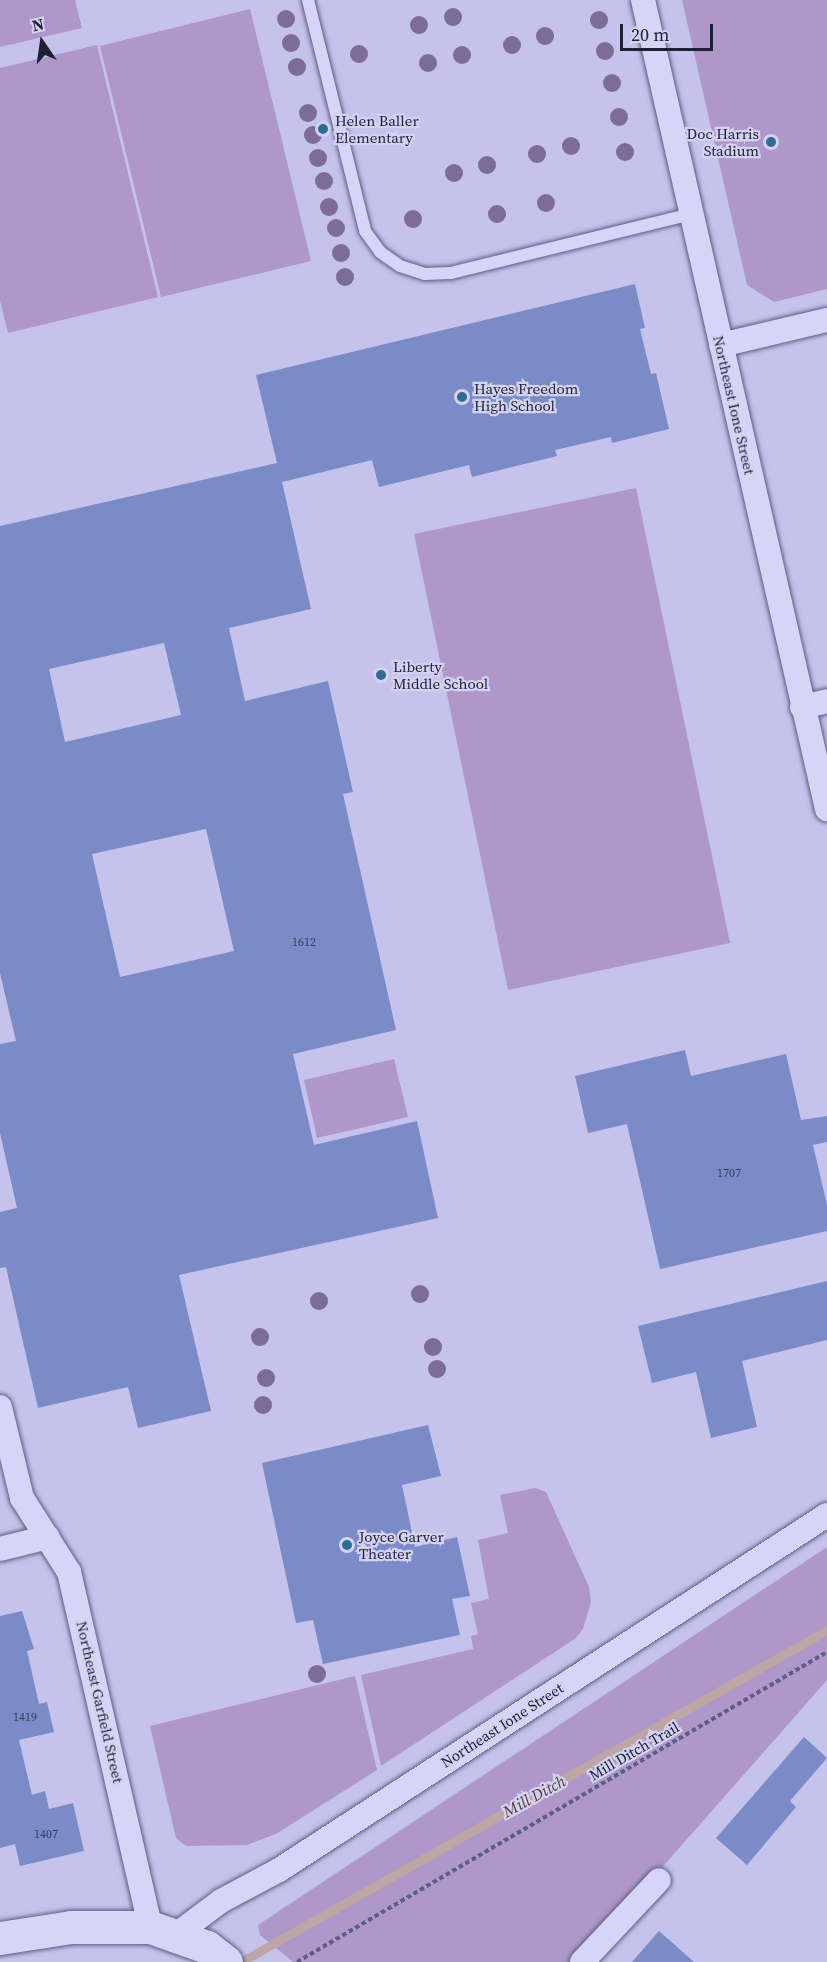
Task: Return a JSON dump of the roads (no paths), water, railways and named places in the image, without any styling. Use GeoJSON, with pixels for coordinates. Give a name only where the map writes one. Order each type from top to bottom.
{"type":"FeatureCollection","features":[{"type":"Feature","properties":{"kind":"main road"},"geometry":{"type":"LineString","coordinates":[[0,1938],[70,1927],[164,1930],[217,1955]]}},
{"type":"Feature","properties":{"kind":"street","name":"Northeast Ione Street"},"geometry":{"type":"LineString","coordinates":[[643,0],[802,707],[827,808]]}},
{"type":"Feature","properties":{"kind":"street"},"geometry":{"type":"LineString","coordinates":[[721,345],[827,320]]}},
{"type":"Feature","properties":{"kind":"street"},"geometry":{"type":"LineString","coordinates":[[802,707],[827,701]]}},
{"type":"Feature","properties":{"kind":"street","name":"Northeast Garfield Street"},"geometry":{"type":"LineString","coordinates":[[0,1407],[22,1498],[69,1572],[164,1930]]}},
{"type":"Feature","properties":{"kind":"street","name":"Northeast Ione Street"},"geometry":{"type":"LineString","coordinates":[[164,1930],[279,1870],[827,1515]]}},
{"type":"Feature","properties":{"kind":"street"},"geometry":{"type":"LineString","coordinates":[[0,1549],[48,1537]]}},
{"type":"Feature","properties":{"kind":"street"},"geometry":{"type":"LineString","coordinates":[[582,1962],[659,1880]]}},
{"type":"Feature","properties":{"kind":"lane"},"geometry":{"type":"LineString","coordinates":[[308,0],[365,231],[380,252],[400,266],[425,273],[451,273],[691,214]]}},
{"type":"Feature","properties":{"kind":"waterway","name":"Mill Ditch"},"geometry":{"type":"LineString","coordinates":[[241,1962],[827,1630]]}},
{"type":"Feature","properties":{"kind":"place","name":"Helen Baller Elementary"},"geometry":{"type":"Point","coordinates":[323,129]}},
{"type":"Feature","properties":{"kind":"place","name":"Doc Harris Stadium"},"geometry":{"type":"Point","coordinates":[771,142]}},
{"type":"Feature","properties":{"kind":"place","name":"Hayes Freedom High School"},"geometry":{"type":"Point","coordinates":[462,397]}},
{"type":"Feature","properties":{"kind":"place","name":"Liberty Middle School"},"geometry":{"type":"Point","coordinates":[381,675]}},
{"type":"Feature","properties":{"kind":"place","name":"Joyce Garver Theater"},"geometry":{"type":"Point","coordinates":[347,1545]}}]}
